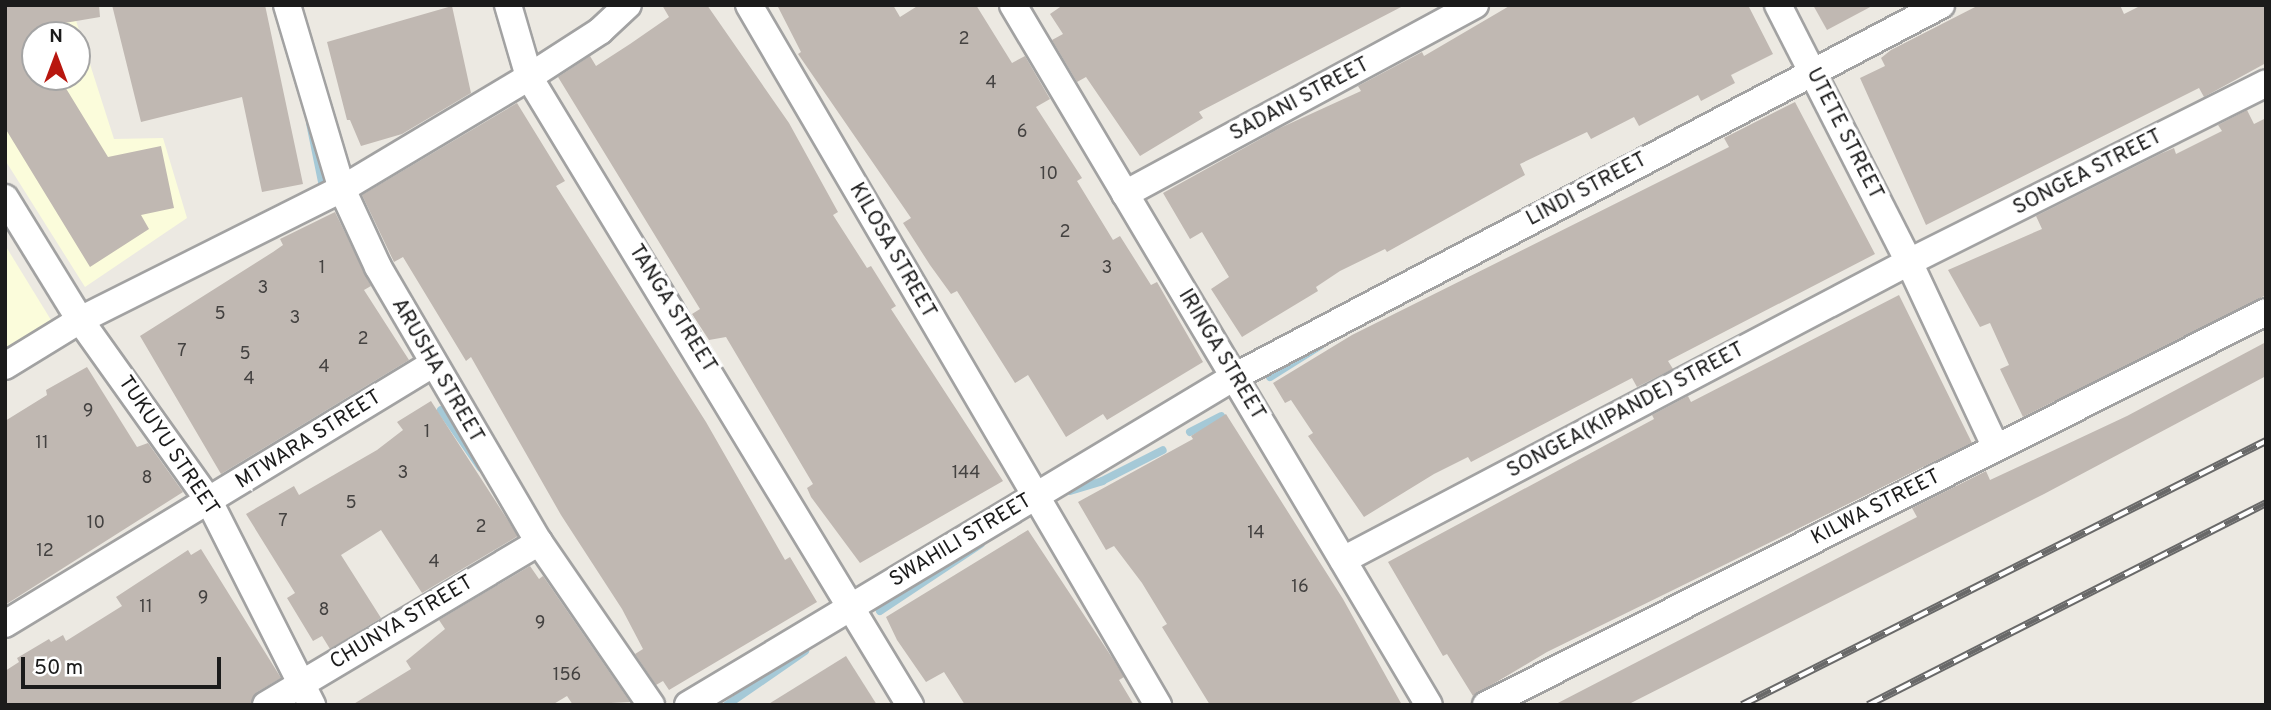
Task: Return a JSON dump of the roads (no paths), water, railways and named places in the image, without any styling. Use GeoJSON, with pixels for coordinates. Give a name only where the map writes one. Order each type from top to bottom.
{"type":"FeatureCollection","features":[{"type":"Feature","properties":{"kind":"street","name":"ARUSHA STREET"},"geometry":{"type":"LineString","coordinates":[[287,5],[342,189],[378,267],[432,364],[539,542],[652,705]]}},
{"type":"Feature","properties":{"kind":"street","name":"TANGA STREET"},"geometry":{"type":"LineString","coordinates":[[508,5],[529,77],[854,605],[910,705]]}},
{"type":"Feature","properties":{"kind":"street"},"geometry":{"type":"LineString","coordinates":[[5,366],[80,320],[342,189],[529,77],[600,31],[628,5]]}},
{"type":"Feature","properties":{"kind":"street","name":"KILOSA STREET"},"geometry":{"type":"LineString","coordinates":[[749,5],[1158,705]]}},
{"type":"Feature","properties":{"kind":"street","name":"IRINGA STREET"},"geometry":{"type":"LineString","coordinates":[[1013,5],[1429,705]]}},
{"type":"Feature","properties":{"kind":"street","name":"SADANI STREET"},"geometry":{"type":"LineString","coordinates":[[1125,194],[1475,5]]}},
{"type":"Feature","properties":{"kind":"street","name":"UTETE STREET"},"geometry":{"type":"LineString","coordinates":[[1778,5],[1909,262],[1996,448]]}},
{"type":"Feature","properties":{"kind":"street","name":"LINDI STREET"},"geometry":{"type":"LineString","coordinates":[[1234,377],[1941,5]]}},
{"type":"Feature","properties":{"kind":"street","name":"SONGEA STREET"},"geometry":{"type":"LineString","coordinates":[[1909,262],[2266,83]]}},
{"type":"Feature","properties":{"kind":"street","name":"TUKUYU STREET"},"geometry":{"type":"LineString","coordinates":[[5,198],[80,320],[209,501],[305,694]]}},
{"type":"Feature","properties":{"kind":"street","name":"SONGEA(KIPANDE) STREET"},"geometry":{"type":"LineString","coordinates":[[1343,560],[1909,262]]}},
{"type":"Feature","properties":{"kind":"street","name":"KILWA STREET"},"geometry":{"type":"LineString","coordinates":[[1486,705],[2266,312]]}},
{"type":"Feature","properties":{"kind":"street","name":"MTWARA STREET"},"geometry":{"type":"LineString","coordinates":[[5,624],[432,364]]}},
{"type":"Feature","properties":{"kind":"street","name":"SWAHILI STREET"},"geometry":{"type":"LineString","coordinates":[[688,705],[1234,377]]}},
{"type":"Feature","properties":{"kind":"street","name":"CHUNYA STREET"},"geometry":{"type":"LineString","coordinates":[[267,705],[305,694],[539,542]]}},
{"type":"Feature","properties":{"kind":"waterway"},"geometry":{"type":"LineString","coordinates":[[310,123],[322,182]]}},
{"type":"Feature","properties":{"kind":"waterway"},"geometry":{"type":"LineString","coordinates":[[1270,377],[1321,345]]}},
{"type":"Feature","properties":{"kind":"waterway"},"geometry":{"type":"LineString","coordinates":[[441,410],[481,468]]}},
{"type":"Feature","properties":{"kind":"waterway"},"geometry":{"type":"LineString","coordinates":[[1190,432],[1221,416]]}},
{"type":"Feature","properties":{"kind":"waterway"},"geometry":{"type":"LineString","coordinates":[[1070,491],[1102,481],[1163,450]]}},
{"type":"Feature","properties":{"kind":"waterway"},"geometry":{"type":"LineString","coordinates":[[877,601],[880,611],[981,544]]}},
{"type":"Feature","properties":{"kind":"waterway"},"geometry":{"type":"LineString","coordinates":[[727,705],[805,651]]}},
{"type":"Feature","properties":{"kind":"railway"},"geometry":{"type":"LineString","coordinates":[[1742,705],[2266,441]]}},
{"type":"Feature","properties":{"kind":"railway"},"geometry":{"type":"LineString","coordinates":[[1868,705],[2266,503]]}}]}
